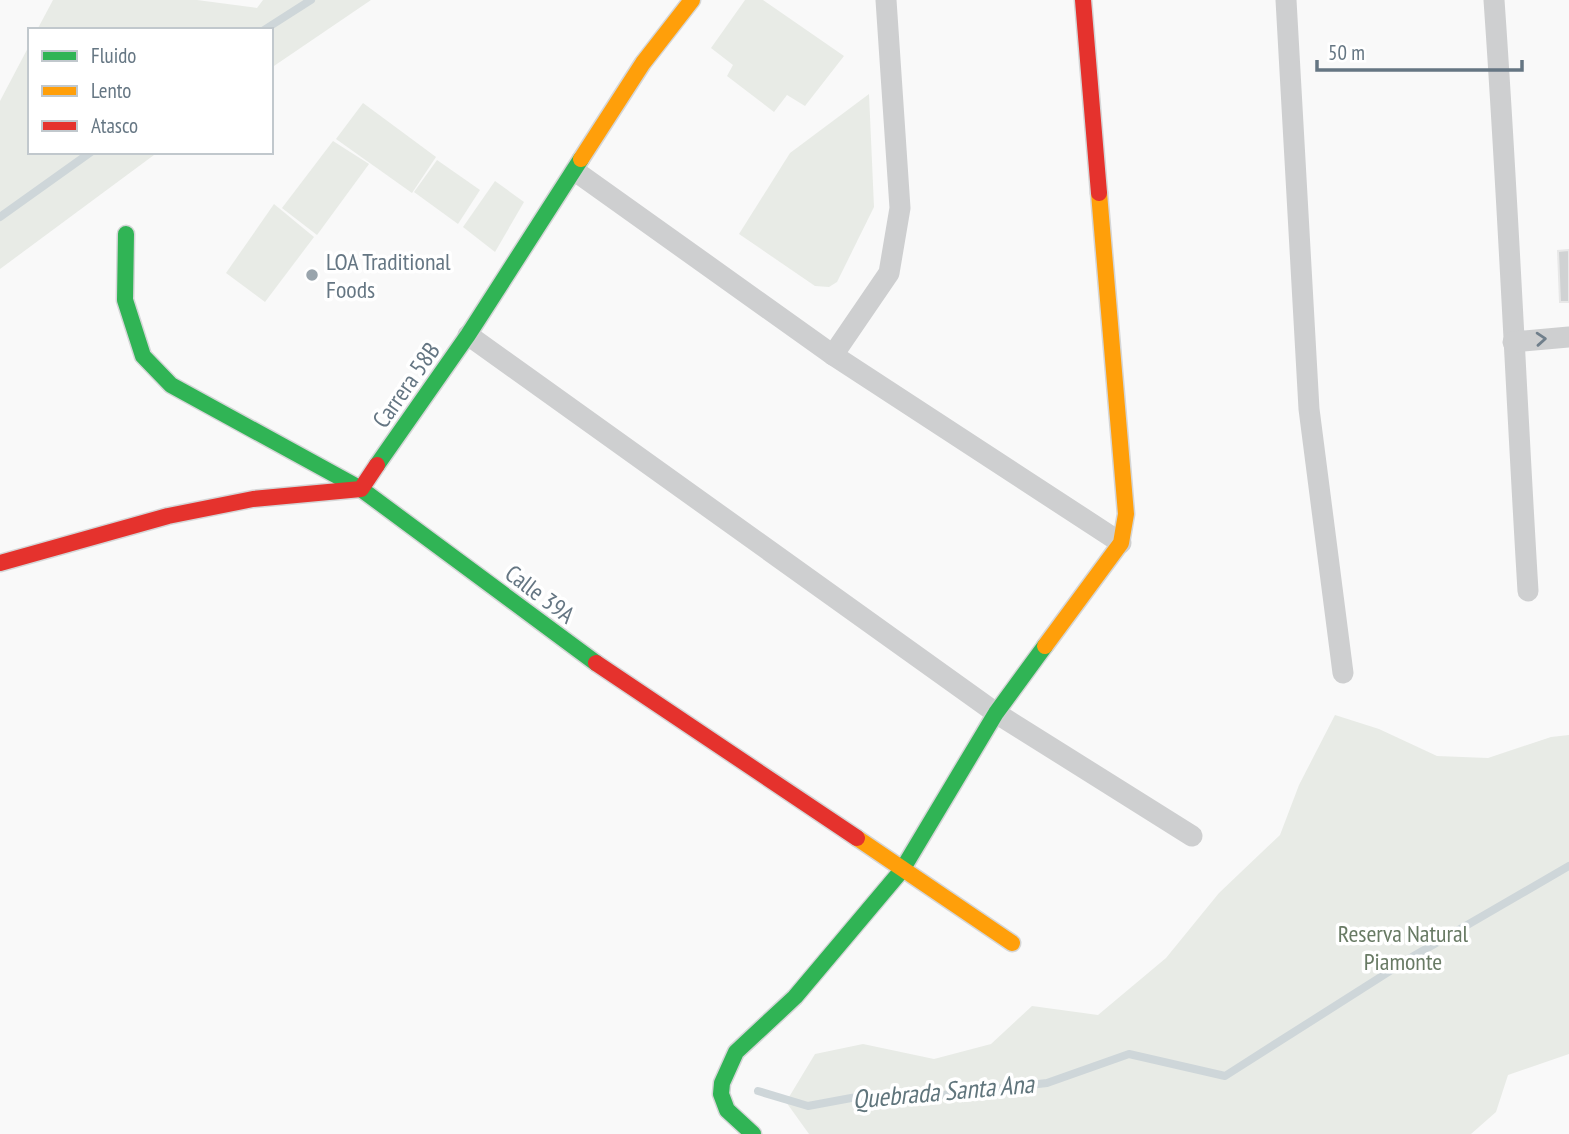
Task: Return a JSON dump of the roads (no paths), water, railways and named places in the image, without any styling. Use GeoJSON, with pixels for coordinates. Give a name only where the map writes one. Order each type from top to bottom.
{"type":"FeatureCollection","features":[{"type":"Feature","properties":{"kind":"street","name":"Carrera 58B"},"geometry":{"type":"LineString","coordinates":[[360,489],[468,335],[643,63],[692,0]]}},
{"type":"Feature","properties":{"kind":"street"},"geometry":{"type":"LineString","coordinates":[[833,355],[889,273],[900,208],[886,0]]}},
{"type":"Feature","properties":{"kind":"street"},"geometry":{"type":"LineString","coordinates":[[753,1134],[727,1110],[721,1094],[722,1083],[736,1052],[795,996],[902,870],[996,713],[1121,543],[1126,514],[1083,0]]}},
{"type":"Feature","properties":{"kind":"street"},"geometry":{"type":"LineString","coordinates":[[1286,0],[1309,409],[1343,673]]}},
{"type":"Feature","properties":{"kind":"street"},"geometry":{"type":"LineString","coordinates":[[1494,0],[1509,214],[1513,342],[1528,591]]}},
{"type":"Feature","properties":{"kind":"street"},"geometry":{"type":"LineString","coordinates":[[575,171],[833,355],[1121,543]]}},
{"type":"Feature","properties":{"kind":"street","name":"Calle 39A"},"geometry":{"type":"LineString","coordinates":[[126,234],[125,300],[143,356],[172,385],[360,489],[583,654],[1012,943]]}},
{"type":"Feature","properties":{"kind":"street"},"geometry":{"type":"LineString","coordinates":[[468,335],[996,713],[1192,836]]}},
{"type":"Feature","properties":{"kind":"street"},"geometry":{"type":"LineString","coordinates":[[1513,342],[1569,337]]}},
{"type":"Feature","properties":{"kind":"street"},"geometry":{"type":"LineString","coordinates":[[0,563],[168,516],[253,499],[360,489]]}},
{"type":"Feature","properties":{"kind":"waterway"},"geometry":{"type":"LineString","coordinates":[[267,28],[311,0]]}},
{"type":"Feature","properties":{"kind":"waterway"},"geometry":{"type":"LineString","coordinates":[[0,217],[88,154]]}},
{"type":"Feature","properties":{"kind":"waterway","name":"Quebrada Santa Ana"},"geometry":{"type":"LineString","coordinates":[[758,1091],[808,1106],[862,1096],[934,1096],[1047,1083],[1129,1054],[1225,1076],[1412,957],[1569,866]]}},
{"type":"Feature","properties":{"kind":"place","name":"LOA Traditional Foods"},"geometry":{"type":"Point","coordinates":[312,275]}},
{"type":"Feature","properties":{"kind":"park label","name":"Reserva Natural Piamonte"},"geometry":{"type":"Point","coordinates":[1403,947]}}]}
